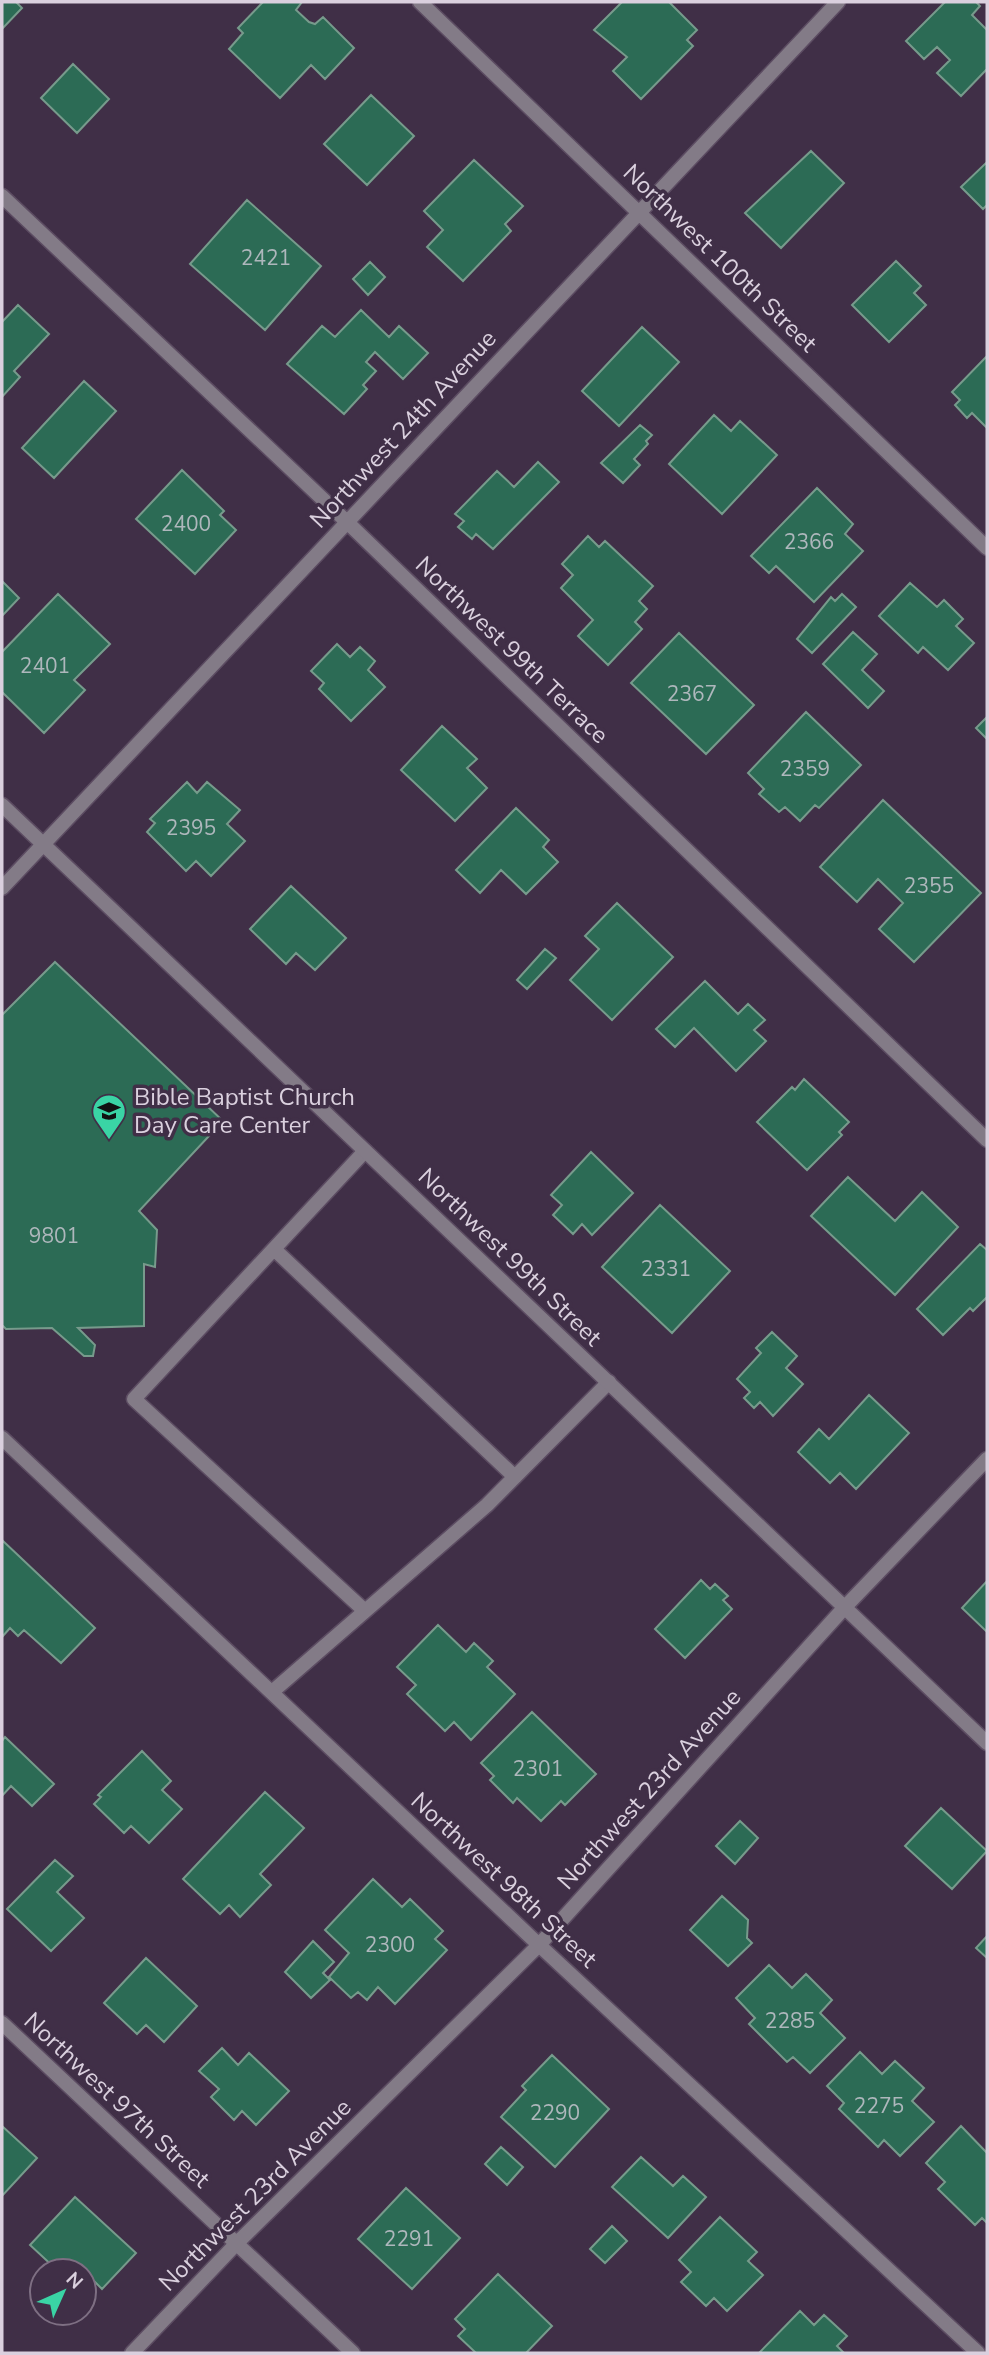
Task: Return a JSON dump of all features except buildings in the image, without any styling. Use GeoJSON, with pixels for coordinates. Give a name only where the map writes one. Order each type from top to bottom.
{"type":"FeatureCollection","features":[{"type":"Feature","properties":{"kind":"street","name":"Northwest 100th Street"},"geometry":{"type":"LineString","coordinates":[[420,2],[987,548]]}},
{"type":"Feature","properties":{"kind":"street","name":"Northwest 24th Avenue"},"geometry":{"type":"LineString","coordinates":[[2,888],[838,2]]}},
{"type":"Feature","properties":{"kind":"street","name":"Northwest 99th Terrace"},"geometry":{"type":"LineString","coordinates":[[2,196],[347,522],[987,1140]]}},
{"type":"Feature","properties":{"kind":"street","name":"Northwest 99th Street"},"geometry":{"type":"LineString","coordinates":[[2,805],[987,1743]]}},
{"type":"Feature","properties":{"kind":"street"},"geometry":{"type":"LineString","coordinates":[[365,1151],[134,1399],[365,1611]]}},
{"type":"Feature","properties":{"kind":"street"},"geometry":{"type":"LineString","coordinates":[[274,1249],[515,1476]]}},
{"type":"Feature","properties":{"kind":"street"},"geometry":{"type":"LineString","coordinates":[[272,1692],[487,1505],[609,1382]]}},
{"type":"Feature","properties":{"kind":"street","name":"Northwest 98th Street"},"geometry":{"type":"LineString","coordinates":[[2,1438],[538,1945],[978,2353]]}},
{"type":"Feature","properties":{"kind":"street","name":"Northwest 23rd Avenue"},"geometry":{"type":"LineString","coordinates":[[132,2353],[236,2244],[538,1945],[845,1608],[987,1459]]}},
{"type":"Feature","properties":{"kind":"street","name":"Northwest 97th Street"},"geometry":{"type":"LineString","coordinates":[[2,2022],[354,2353]]}},
{"type":"Feature","properties":{"kind":"place","name":"Bible Baptist Church Day Care Center"},"geometry":{"type":"Point","coordinates":[109,1141]}}]}
